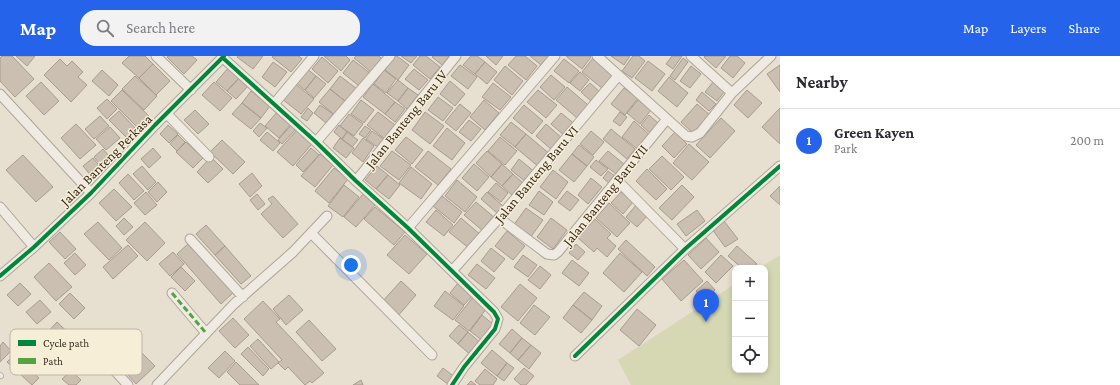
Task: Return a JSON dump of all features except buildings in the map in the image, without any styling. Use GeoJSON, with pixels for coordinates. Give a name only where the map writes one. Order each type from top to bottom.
{"type":"FeatureCollection","features":[{"type":"Feature","properties":{"kind":"street"},"geometry":{"type":"LineString","coordinates":[[156,56],[191,90]]}},
{"type":"Feature","properties":{"kind":"street"},"geometry":{"type":"LineString","coordinates":[[274,104],[314,56]]}},
{"type":"Feature","properties":{"kind":"street"},"geometry":{"type":"LineString","coordinates":[[316,142],[390,56]]}},
{"type":"Feature","properties":{"kind":"street","name":"Jalan Banteng Baru IV"},"geometry":{"type":"LineString","coordinates":[[356,181],[456,56]]}},
{"type":"Feature","properties":{"kind":"street"},"geometry":{"type":"LineString","coordinates":[[408,228],[555,56]]}},
{"type":"Feature","properties":{"kind":"street"},"geometry":{"type":"LineString","coordinates":[[597,56],[686,136],[692,137],[700,133],[732,93],[771,56]]}},
{"type":"Feature","properties":{"kind":"street"},"geometry":{"type":"LineString","coordinates":[[691,56],[732,93]]}},
{"type":"Feature","properties":{"kind":"street"},"geometry":{"type":"LineString","coordinates":[[223,57],[408,228],[494,312],[498,319],[496,329],[473,356],[452,385]]}},
{"type":"Feature","properties":{"kind":"street","name":"Jalan Banteng Perkasa"},"geometry":{"type":"LineString","coordinates":[[1,272],[34,247],[91,193],[223,57]]}},
{"type":"Feature","properties":{"kind":"street","name":"Jalan Banteng Baru VI"},"geometry":{"type":"LineString","coordinates":[[452,271],[499,218],[618,76]]}},
{"type":"Feature","properties":{"kind":"street"},"geometry":{"type":"LineString","coordinates":[[0,94],[91,193]]}},
{"type":"Feature","properties":{"kind":"street"},"geometry":{"type":"LineString","coordinates":[[167,114],[209,157]]}},
{"type":"Feature","properties":{"kind":"street","name":"Jalan Banteng Baru VII"},"geometry":{"type":"LineString","coordinates":[[499,218],[547,254],[554,255],[667,119]]}},
{"type":"Feature","properties":{"kind":"street"},"geometry":{"type":"LineString","coordinates":[[575,356],[685,249],[780,166]]}},
{"type":"Feature","properties":{"kind":"street"},"geometry":{"type":"LineString","coordinates":[[617,180],[685,249]]}},
{"type":"Feature","properties":{"kind":"street"},"geometry":{"type":"LineString","coordinates":[[0,208],[34,247]]}},
{"type":"Feature","properties":{"kind":"street"},"geometry":{"type":"LineString","coordinates":[[157,385],[206,332],[293,252],[326,216]]}},
{"type":"Feature","properties":{"kind":"street"},"geometry":{"type":"LineString","coordinates":[[311,233],[432,355]]}},
{"type":"Feature","properties":{"kind":"street"},"geometry":{"type":"LineString","coordinates":[[190,239],[243,297]]}},
{"type":"Feature","properties":{"kind":"street"},"geometry":{"type":"LineString","coordinates":[[172,293],[206,332]]}},
{"type":"Feature","properties":{"kind":"street"},"geometry":{"type":"LineString","coordinates":[[119,375],[128,385]]}},
{"type":"Feature","properties":{"kind":"green space"},"geometry":{"type":"Polygon","coordinates":[[[780,255],[780,385],[631,385],[618,360],[732,286],[732,373],[768,373],[768,265],[764,265],[780,255]]]}},
{"type":"Feature","properties":{"kind":"marked path"},"geometry":{"type":"LineString","coordinates":[[172,293],[206,333]]}},
{"type":"Feature","properties":{"kind":"cycle path"},"geometry":{"type":"LineString","coordinates":[[0,276],[34,247],[91,193],[155,125],[224,56]]}},
{"type":"Feature","properties":{"kind":"cycle path"},"geometry":{"type":"LineString","coordinates":[[223,58],[408,228],[494,312],[498,319],[495,329],[464,367],[452,385]]}},
{"type":"Feature","properties":{"kind":"cycle path"},"geometry":{"type":"LineString","coordinates":[[575,356],[685,249],[780,166]]}},
{"type":"Feature","properties":{"kind":"place","name":"Green Kayen"},"geometry":{"type":"Point","coordinates":[706,322]}}]}
